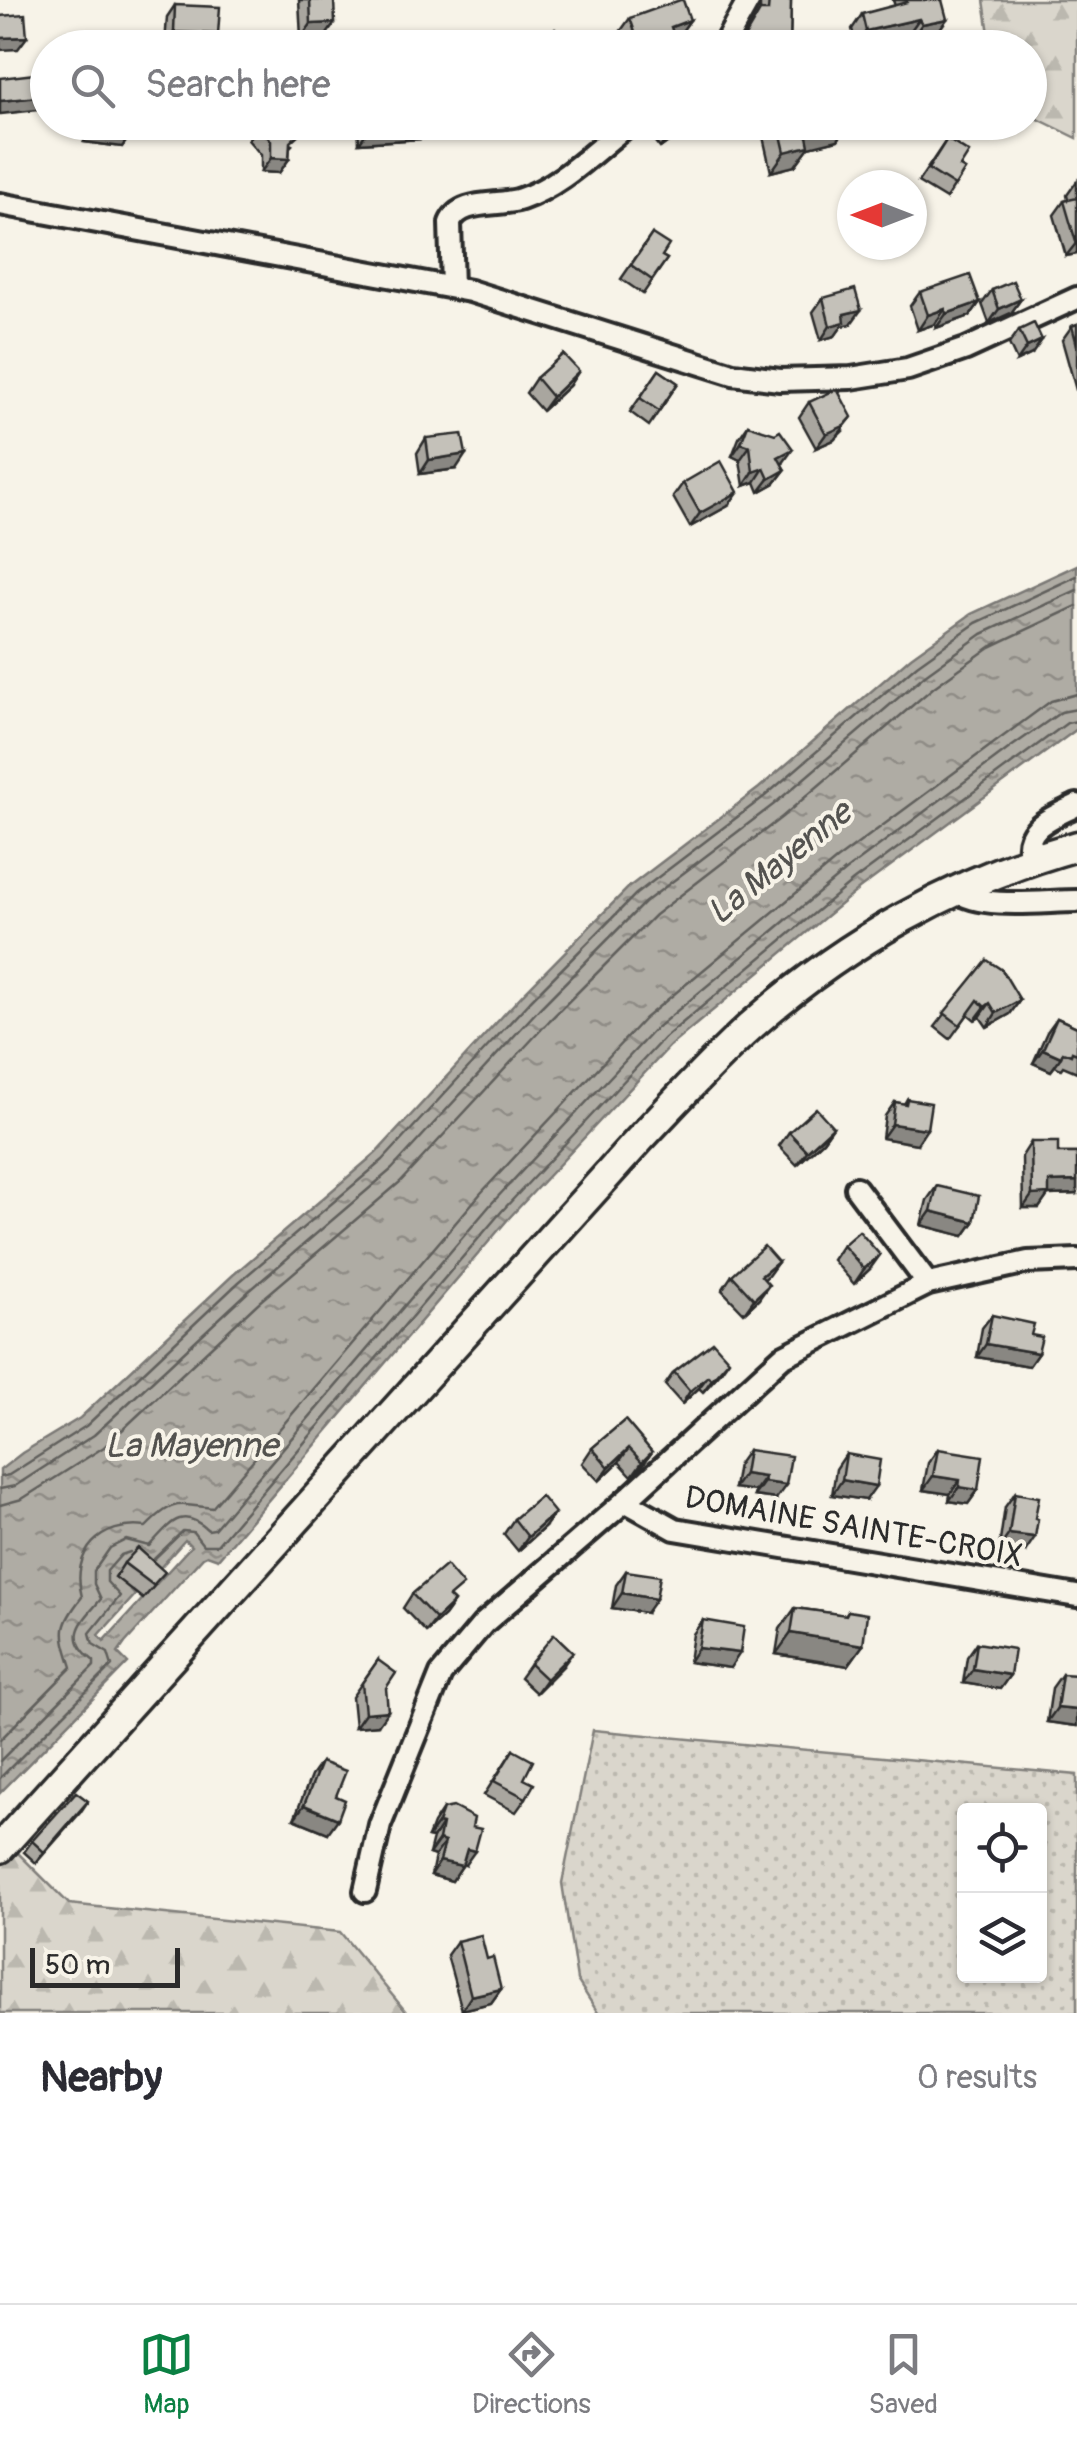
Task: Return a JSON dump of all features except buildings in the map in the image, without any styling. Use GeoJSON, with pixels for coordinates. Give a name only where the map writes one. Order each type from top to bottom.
{"type":"FeatureCollection","features":[{"type":"Feature","properties":{"kind":"main road"},"geometry":{"type":"LineString","coordinates":[[0,1848],[698,1078],[750,1026],[830,963],[956,891],[1032,858],[1077,846]]}},
{"type":"Feature","properties":{"kind":"street"},"geometry":{"type":"LineString","coordinates":[[732,30],[749,0]]}},
{"type":"Feature","properties":{"kind":"street"},"geometry":{"type":"LineString","coordinates":[[452,287],[453,216],[462,208],[520,200],[564,178],[610,140]]}},
{"type":"Feature","properties":{"kind":"street"},"geometry":{"type":"LineString","coordinates":[[0,204],[452,287],[542,311],[733,374],[780,380],[850,378],[908,369],[966,349],[1077,298]]}},
{"type":"Feature","properties":{"kind":"street"},"geometry":{"type":"LineString","coordinates":[[1032,858],[1028,841],[1036,828],[1077,805]]}},
{"type":"Feature","properties":{"kind":"street"},"geometry":{"type":"LineString","coordinates":[[956,891],[968,900],[988,902],[1077,901]]}},
{"type":"Feature","properties":{"kind":"street"},"geometry":{"type":"LineString","coordinates":[[856,1188],[928,1284]]}},
{"type":"Feature","properties":{"kind":"street","name":"DOMAINE SAINTE-CROIX"},"geometry":{"type":"LineString","coordinates":[[365,1891],[380,1825],[441,1674],[483,1624],[626,1501],[782,1358],[928,1284],[1028,1262],[1077,1260]]}},
{"type":"Feature","properties":{"kind":"street","name":"DOMAINE SAINTE-CROIX"},"geometry":{"type":"LineString","coordinates":[[626,1501],[675,1529],[1077,1596]]}},
{"type":"Feature","properties":{"kind":"green space"},"geometry":{"type":"Polygon","coordinates":[[[984,0],[1077,0],[1077,138],[1047,123],[1047,30],[988,30],[984,0]]]}},
{"type":"Feature","properties":{"kind":"green space"},"geometry":{"type":"Polygon","coordinates":[[[593,1730],[1077,1775],[1077,2013],[598,2013],[577,1980],[562,1883],[593,1730]]]}},
{"type":"Feature","properties":{"kind":"green space"},"geometry":{"type":"Polygon","coordinates":[[[0,1835],[69,1904],[340,1932],[407,2013],[0,2013],[0,1835]]]}},
{"type":"Feature","properties":{"kind":"water","name":"La Mayenne"},"geometry":{"type":"Polygon","coordinates":[[[1077,565],[1077,729],[859,889],[670,1046],[509,1218],[218,1559],[203,1557],[125,1643],[118,1653],[128,1663],[0,1793],[0,1470],[80,1418],[233,1275],[376,1153],[523,994],[629,887],[759,788],[911,657],[971,614],[1077,565]],[[185,1540],[150,1579],[144,1576],[131,1591],[135,1595],[99,1635],[104,1641],[191,1546],[185,1540]]]}}]}
